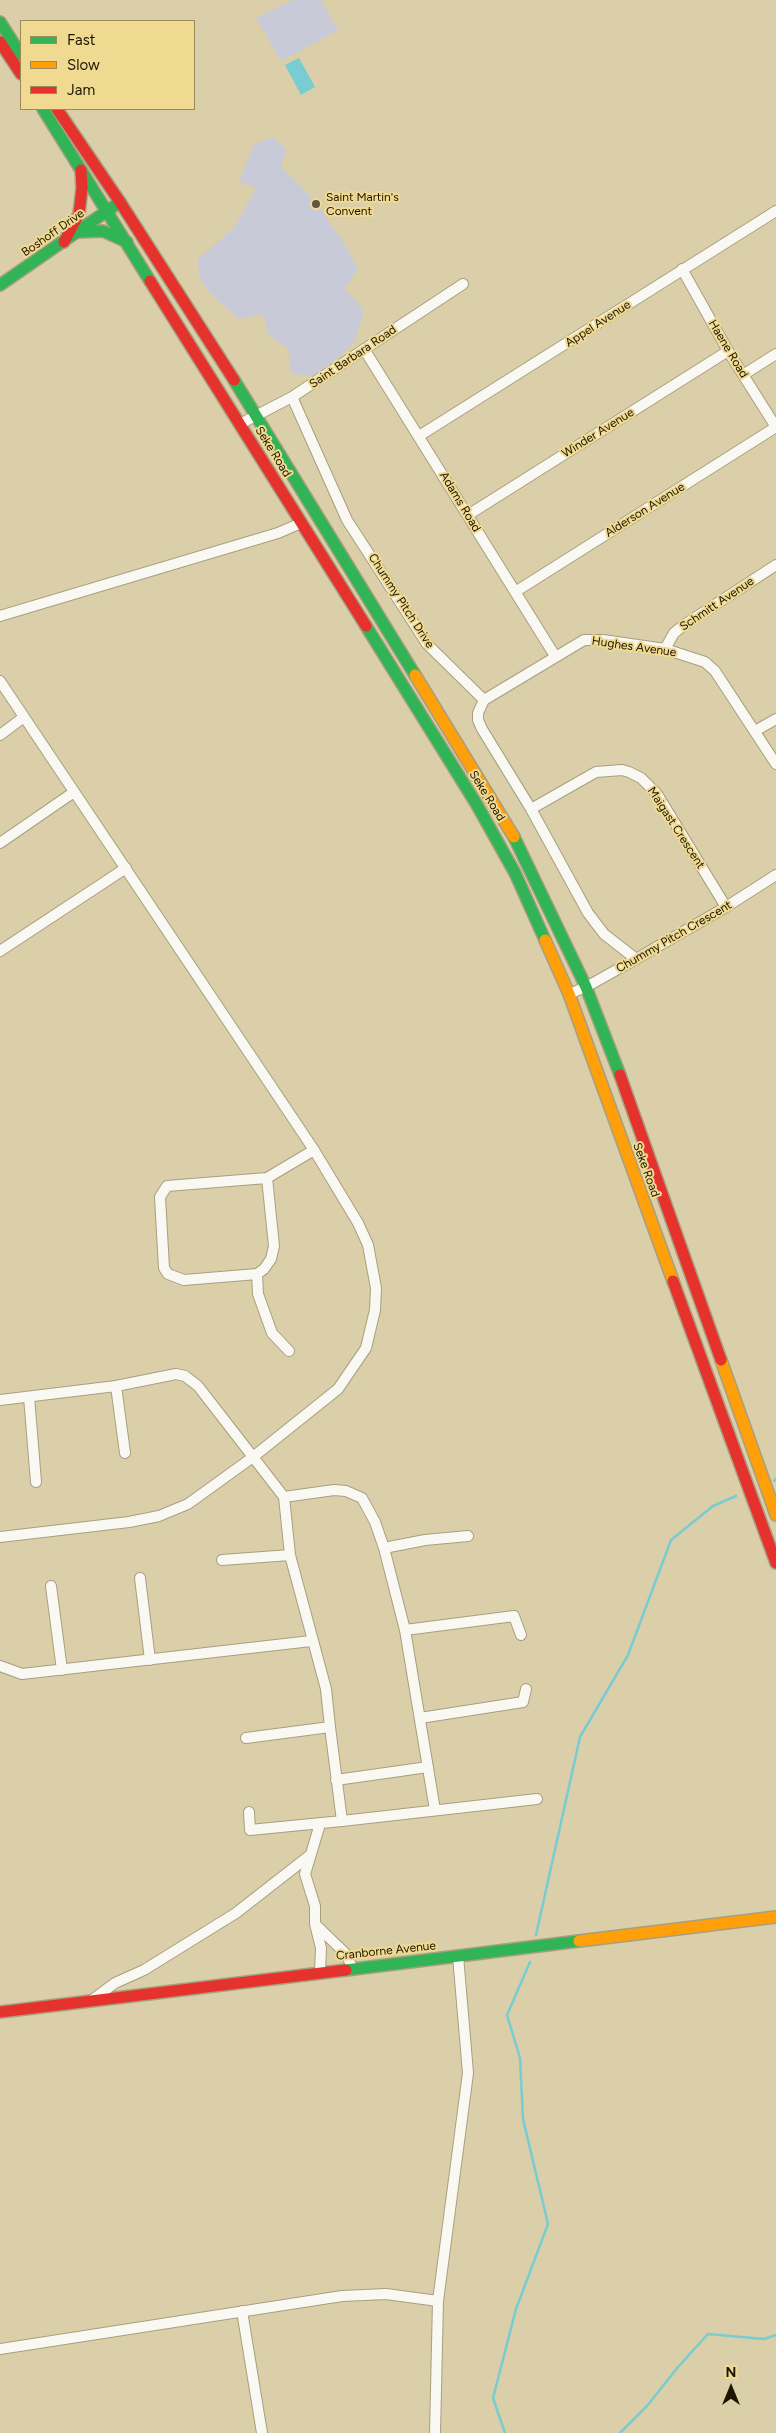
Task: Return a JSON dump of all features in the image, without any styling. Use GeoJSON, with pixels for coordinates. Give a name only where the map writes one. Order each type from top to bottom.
{"type":"FeatureCollection","features":[{"type":"Feature","properties":{"kind":"main road"},"geometry":{"type":"LineString","coordinates":[[0,22],[20,53]]}},
{"type":"Feature","properties":{"kind":"main road"},"geometry":{"type":"LineString","coordinates":[[0,42],[20,72]]}},
{"type":"Feature","properties":{"kind":"main road","name":"Seke Road"},"geometry":{"type":"LineString","coordinates":[[44,110],[478,804],[515,873],[569,994],[776,1563]]}},
{"type":"Feature","properties":{"kind":"main road","name":"Seke Road"},"geometry":{"type":"LineString","coordinates":[[58,110],[120,202],[257,416],[513,836],[586,987],[623,1084],[776,1515]]}},
{"type":"Feature","properties":{"kind":"main road"},"geometry":{"type":"LineString","coordinates":[[64,242],[79,214],[82,188],[81,168]]}},
{"type":"Feature","properties":{"kind":"main road","name":"Boshoff Drive"},"geometry":{"type":"LineString","coordinates":[[0,285],[120,202]]}},
{"type":"Feature","properties":{"kind":"main road"},"geometry":{"type":"LineString","coordinates":[[78,232],[102,232],[127,242]]}},
{"type":"Feature","properties":{"kind":"main road","name":"Cranborne Avenue"},"geometry":{"type":"LineString","coordinates":[[0,2012],[776,1918]]}},
{"type":"Feature","properties":{"kind":"street","name":"Appel Avenue"},"geometry":{"type":"LineString","coordinates":[[419,436],[776,211]]}},
{"type":"Feature","properties":{"kind":"street","name":"Haene Road"},"geometry":{"type":"LineString","coordinates":[[682,269],[728,351],[776,427]]}},
{"type":"Feature","properties":{"kind":"street","name":"Saint Barbara Road"},"geometry":{"type":"LineString","coordinates":[[240,424],[292,397],[463,284]]}},
{"type":"Feature","properties":{"kind":"street","name":"Adams Road"},"geometry":{"type":"LineString","coordinates":[[364,350],[555,656]]}},
{"type":"Feature","properties":{"kind":"street","name":"Winder Avenue"},"geometry":{"type":"LineString","coordinates":[[468,515],[728,351]]}},
{"type":"Feature","properties":{"kind":"street"},"geometry":{"type":"LineString","coordinates":[[743,375],[776,354]]}},
{"type":"Feature","properties":{"kind":"street","name":"Chummy Pitch Drive"},"geometry":{"type":"LineString","coordinates":[[292,397],[347,520],[427,644],[484,700]]}},
{"type":"Feature","properties":{"kind":"street","name":"Alderson Avenue"},"geometry":{"type":"LineString","coordinates":[[515,592],[776,427]]}},
{"type":"Feature","properties":{"kind":"street"},"geometry":{"type":"LineString","coordinates":[[0,616],[278,533],[301,523]]}},
{"type":"Feature","properties":{"kind":"street","name":"Schmitt Avenue"},"geometry":{"type":"LineString","coordinates":[[665,649],[674,633],[684,625],[776,565]]}},
{"type":"Feature","properties":{"kind":"street","name":"Hughes Avenue"},"geometry":{"type":"LineString","coordinates":[[484,700],[580,641],[589,639],[665,649],[705,662],[715,671],[776,764]]}},
{"type":"Feature","properties":{"kind":"street"},"geometry":{"type":"LineString","coordinates":[[0,681],[314,1150],[358,1223],[368,1245],[373,1260],[376,1288],[375,1310],[366,1348],[338,1389],[253,1457],[188,1504],[159,1516],[129,1522],[0,1537]]}},
{"type":"Feature","properties":{"kind":"street"},"geometry":{"type":"LineString","coordinates":[[484,700],[480,708],[478,720],[531,809],[596,926],[636,959]]}},
{"type":"Feature","properties":{"kind":"street"},"geometry":{"type":"LineString","coordinates":[[0,735],[24,717]]}},
{"type":"Feature","properties":{"kind":"street"},"geometry":{"type":"LineString","coordinates":[[755,731],[776,719]]}},
{"type":"Feature","properties":{"kind":"street","name":"Maigast Crescent"},"geometry":{"type":"LineString","coordinates":[[531,809],[596,772],[614,770],[629,772],[641,778],[657,794],[726,907]]}},
{"type":"Feature","properties":{"kind":"street"},"geometry":{"type":"LineString","coordinates":[[0,843],[74,792]]}},
{"type":"Feature","properties":{"kind":"street"},"geometry":{"type":"LineString","coordinates":[[0,951],[126,868]]}},
{"type":"Feature","properties":{"kind":"street","name":"Chummy Pitch Crescent"},"geometry":{"type":"LineString","coordinates":[[569,994],[586,987],[636,959],[726,907],[776,875]]}},
{"type":"Feature","properties":{"kind":"street"},"geometry":{"type":"LineString","coordinates":[[267,1178],[274,1246],[271,1259],[264,1269],[257,1274],[184,1280],[168,1274],[164,1268],[160,1198],[167,1186],[267,1178],[314,1150]]}},
{"type":"Feature","properties":{"kind":"street"},"geometry":{"type":"LineString","coordinates":[[257,1274],[258,1294],[272,1333],[289,1351]]}},
{"type":"Feature","properties":{"kind":"street"},"geometry":{"type":"LineString","coordinates":[[0,1400],[116,1386],[176,1374],[185,1376],[198,1386],[284,1496],[290,1555],[311,1641],[326,1689],[342,1821]]}},
{"type":"Feature","properties":{"kind":"street"},"geometry":{"type":"LineString","coordinates":[[116,1386],[125,1453]]}},
{"type":"Feature","properties":{"kind":"street"},"geometry":{"type":"LineString","coordinates":[[29,1397],[36,1482]]}},
{"type":"Feature","properties":{"kind":"street"},"geometry":{"type":"LineString","coordinates":[[284,1496],[346,1490],[362,1498],[384,1548],[405,1630],[436,1810]]}},
{"type":"Feature","properties":{"kind":"street"},"geometry":{"type":"LineString","coordinates":[[384,1548],[426,1540],[468,1536]]}},
{"type":"Feature","properties":{"kind":"street"},"geometry":{"type":"LineString","coordinates":[[222,1560],[290,1555]]}},
{"type":"Feature","properties":{"kind":"street"},"geometry":{"type":"LineString","coordinates":[[140,1578],[150,1660]]}},
{"type":"Feature","properties":{"kind":"street"},"geometry":{"type":"LineString","coordinates":[[51,1586],[62,1670]]}},
{"type":"Feature","properties":{"kind":"street"},"geometry":{"type":"LineString","coordinates":[[405,1630],[514,1616],[521,1636]]}},
{"type":"Feature","properties":{"kind":"street"},"geometry":{"type":"LineString","coordinates":[[0,1666],[22,1674],[311,1641]]}},
{"type":"Feature","properties":{"kind":"street"},"geometry":{"type":"LineString","coordinates":[[420,1718],[523,1702],[526,1689]]}},
{"type":"Feature","properties":{"kind":"street"},"geometry":{"type":"LineString","coordinates":[[246,1738],[330,1727]]}},
{"type":"Feature","properties":{"kind":"street"},"geometry":{"type":"LineString","coordinates":[[336,1780],[428,1767]]}},
{"type":"Feature","properties":{"kind":"street"},"geometry":{"type":"LineString","coordinates":[[249,1812],[250,1830],[320,1824],[537,1799]]}},
{"type":"Feature","properties":{"kind":"street"},"geometry":{"type":"LineString","coordinates":[[320,1824],[305,1874],[315,1906],[315,1924],[321,1948],[320,1972]]}},
{"type":"Feature","properties":{"kind":"street"},"geometry":{"type":"LineString","coordinates":[[91,2000],[115,1983],[144,1970],[236,1913],[309,1856]]}},
{"type":"Feature","properties":{"kind":"street"},"geometry":{"type":"LineString","coordinates":[[315,1924],[347,1955],[352,1968]]}},
{"type":"Feature","properties":{"kind":"street"},"geometry":{"type":"LineString","coordinates":[[435,2433],[438,2302],[468,2072],[458,1956]]}},
{"type":"Feature","properties":{"kind":"street"},"geometry":{"type":"LineString","coordinates":[[0,2350],[365,2293],[438,2302]]}},
{"type":"Feature","properties":{"kind":"street"},"geometry":{"type":"LineString","coordinates":[[242,2311],[262,2433]]}},
{"type":"Feature","properties":{"kind":"shaded area"},"geometry":{"type":"Polygon","coordinates":[[[293,0],[321,0],[338,30],[281,61],[256,18],[293,0]]]}},
{"type":"Feature","properties":{"kind":"shaded area"},"geometry":{"type":"Polygon","coordinates":[[[274,137],[286,150],[281,167],[313,199],[344,243],[358,269],[345,289],[364,311],[354,342],[342,355],[315,376],[291,374],[288,348],[269,336],[263,315],[238,319],[210,293],[199,277],[198,259],[234,228],[256,188],[239,181],[254,144],[274,137]]]}},
{"type":"Feature","properties":{"kind":"water"},"geometry":{"type":"Polygon","coordinates":[[[299,58],[315,87],[301,95],[285,65],[299,58]]]}},
{"type":"Feature","properties":{"kind":"waterway"},"geometry":{"type":"LineString","coordinates":[[536,1935],[580,1737],[628,1655],[671,1540],[713,1506],[736,1496]]}},
{"type":"Feature","properties":{"kind":"waterway"},"geometry":{"type":"LineString","coordinates":[[505,2433],[493,2398],[516,2309],[548,2224],[523,2119],[520,2058],[507,2015],[530,1962]]}},
{"type":"Feature","properties":{"kind":"waterway"},"geometry":{"type":"LineString","coordinates":[[620,2433],[647,2406],[678,2367],[708,2334],[764,2339],[776,2335]]}},
{"type":"Feature","properties":{"kind":"traffic: fast"},"geometry":{"type":"LineString","coordinates":[[0,22],[20,53]]}},
{"type":"Feature","properties":{"kind":"traffic: fast"},"geometry":{"type":"LineString","coordinates":[[44,110],[150,281]]}},
{"type":"Feature","properties":{"kind":"traffic: fast"},"geometry":{"type":"LineString","coordinates":[[0,285],[120,202]]}},
{"type":"Feature","properties":{"kind":"traffic: fast"},"geometry":{"type":"LineString","coordinates":[[78,232],[103,231],[127,242]]}},
{"type":"Feature","properties":{"kind":"traffic: fast"},"geometry":{"type":"LineString","coordinates":[[234,380],[415,675]]}},
{"type":"Feature","properties":{"kind":"traffic: fast"},"geometry":{"type":"LineString","coordinates":[[366,626],[477,805],[515,873],[545,940]]}},
{"type":"Feature","properties":{"kind":"traffic: fast"},"geometry":{"type":"LineString","coordinates":[[514,837],[586,987],[620,1075]]}},
{"type":"Feature","properties":{"kind":"traffic: fast"},"geometry":{"type":"LineString","coordinates":[[346,1970],[579,1941]]}},
{"type":"Feature","properties":{"kind":"traffic: slow"},"geometry":{"type":"LineString","coordinates":[[415,675],[514,837]]}},
{"type":"Feature","properties":{"kind":"traffic: slow"},"geometry":{"type":"LineString","coordinates":[[545,940],[569,994],[673,1281]]}},
{"type":"Feature","properties":{"kind":"traffic: slow"},"geometry":{"type":"LineString","coordinates":[[721,1360],[776,1515]]}},
{"type":"Feature","properties":{"kind":"traffic: slow"},"geometry":{"type":"LineString","coordinates":[[579,1941],[776,1917]]}},
{"type":"Feature","properties":{"kind":"traffic: jam"},"geometry":{"type":"LineString","coordinates":[[0,42],[20,72]]}},
{"type":"Feature","properties":{"kind":"traffic: jam"},"geometry":{"type":"LineString","coordinates":[[58,110],[120,202],[234,380]]}},
{"type":"Feature","properties":{"kind":"traffic: jam"},"geometry":{"type":"LineString","coordinates":[[64,242],[79,214],[82,188],[81,170]]}},
{"type":"Feature","properties":{"kind":"traffic: jam"},"geometry":{"type":"LineString","coordinates":[[150,281],[366,626]]}},
{"type":"Feature","properties":{"kind":"traffic: jam"},"geometry":{"type":"LineString","coordinates":[[620,1075],[721,1360]]}},
{"type":"Feature","properties":{"kind":"traffic: jam"},"geometry":{"type":"LineString","coordinates":[[673,1281],[776,1563]]}},
{"type":"Feature","properties":{"kind":"traffic: jam"},"geometry":{"type":"LineString","coordinates":[[0,2012],[346,1970]]}},
{"type":"Feature","properties":{"kind":"place","name":"Saint Martin's Convent"},"geometry":{"type":"Point","coordinates":[316,204]}}]}
